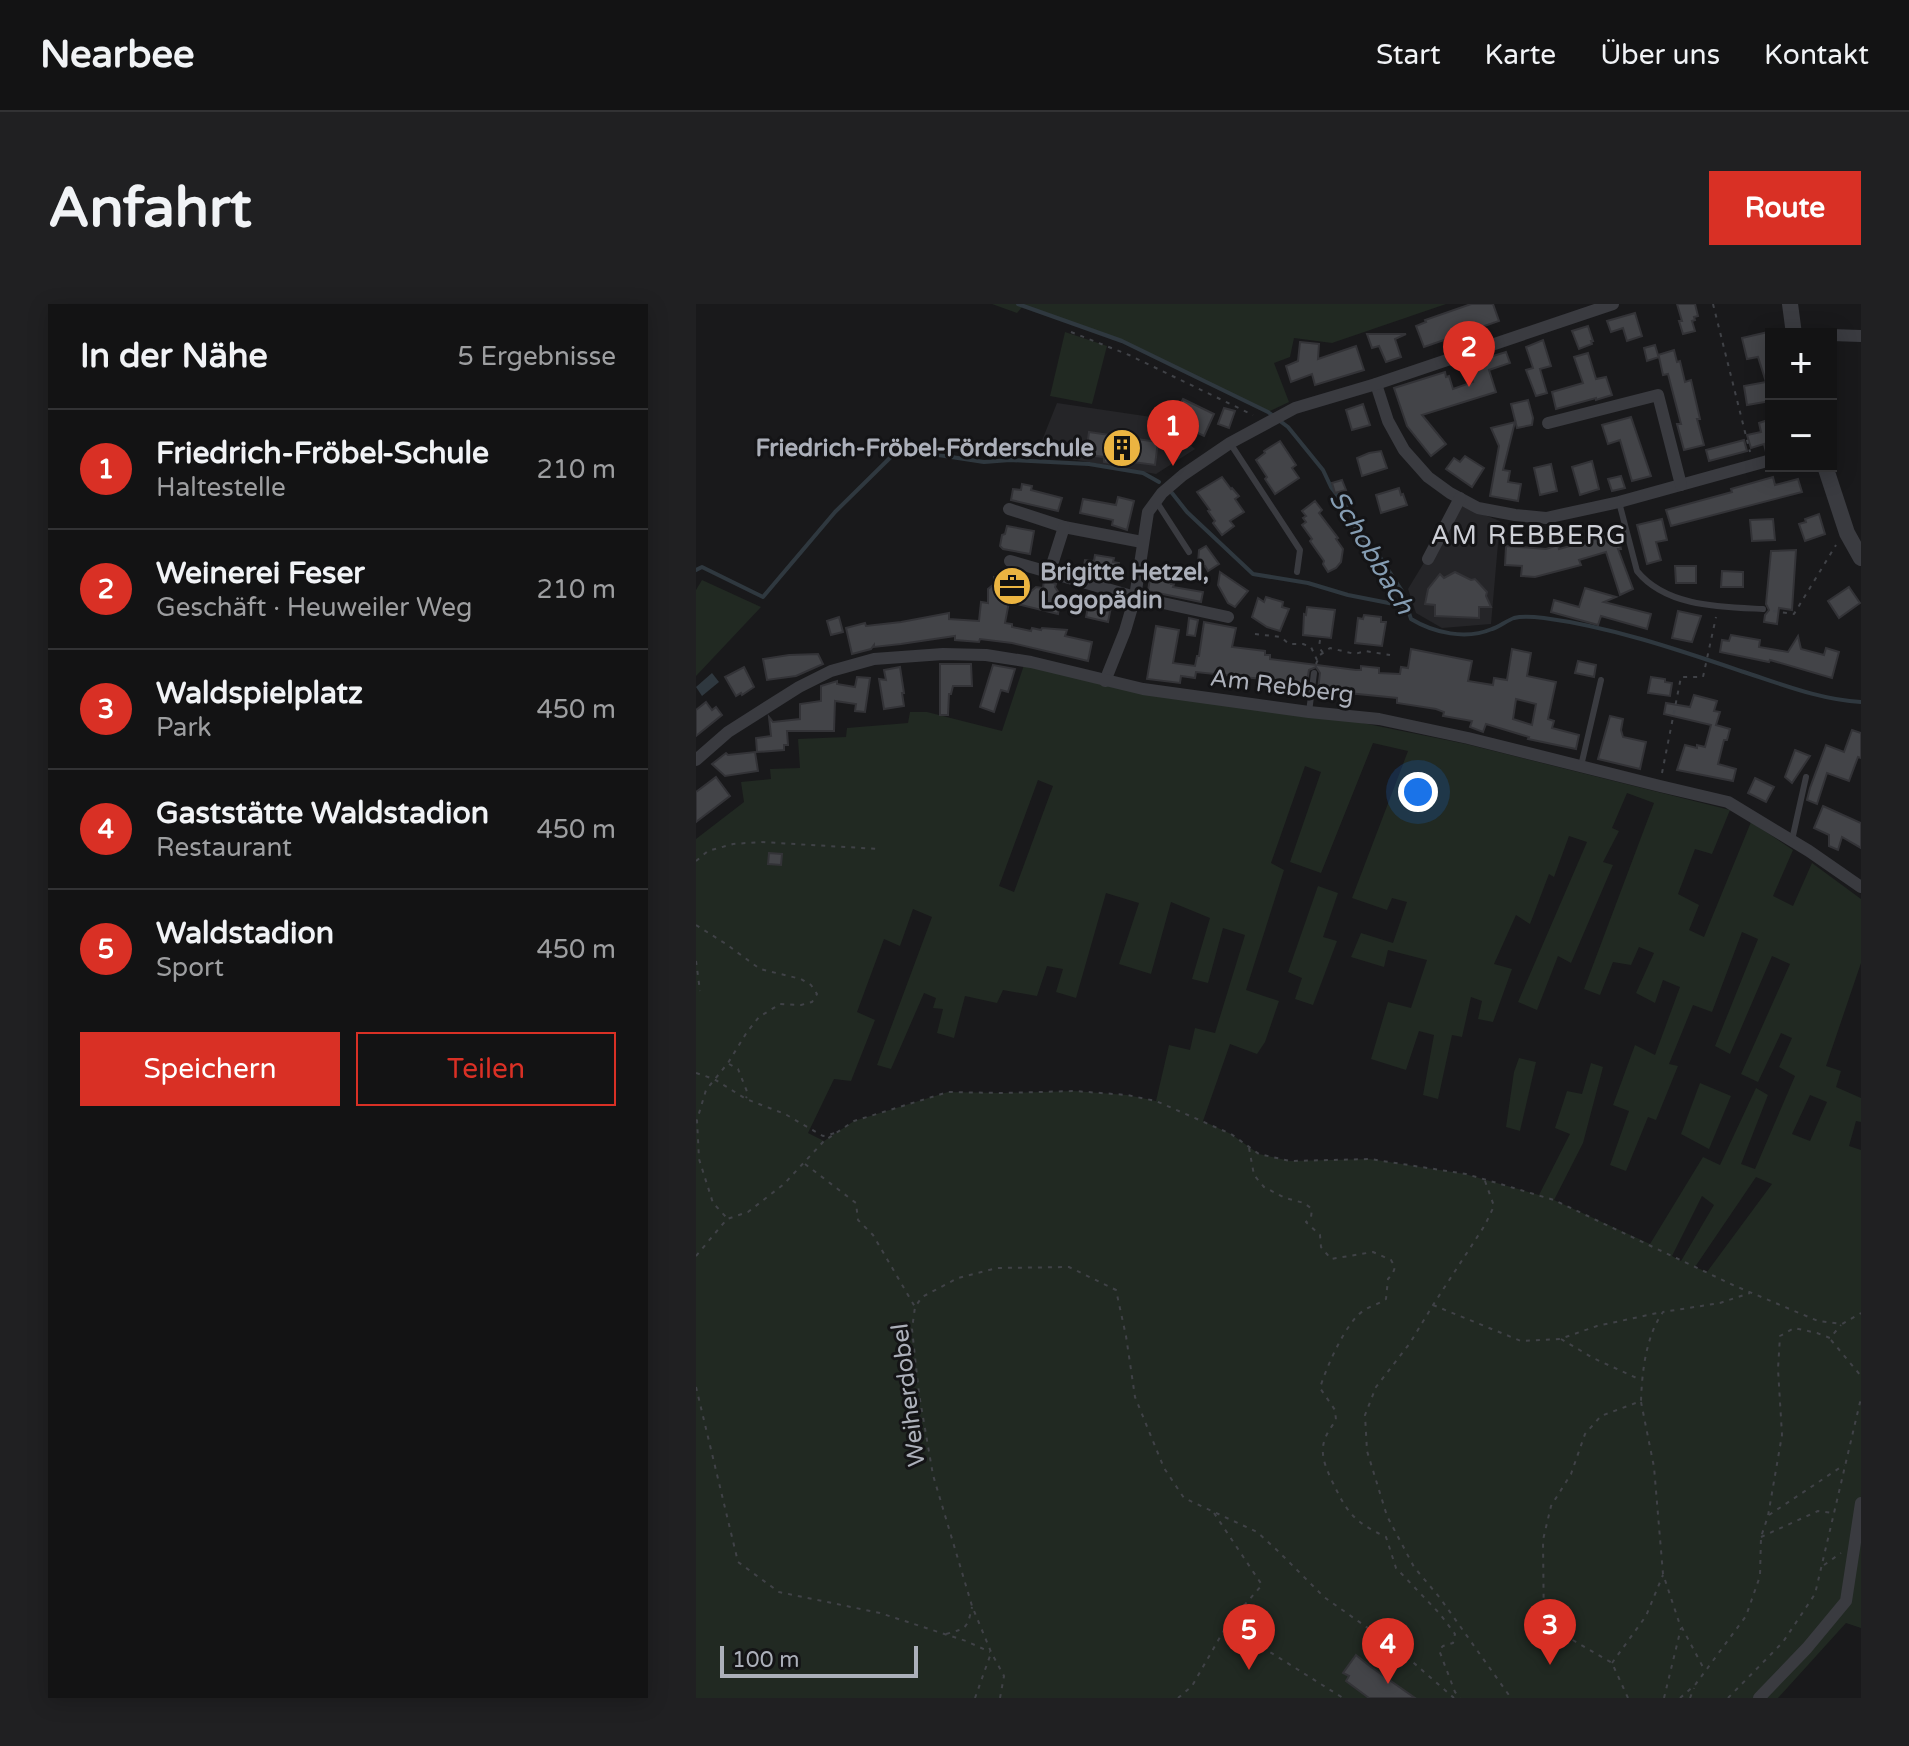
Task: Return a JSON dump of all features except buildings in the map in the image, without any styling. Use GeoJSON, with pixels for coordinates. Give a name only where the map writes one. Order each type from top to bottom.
{"type":"FeatureCollection","features":[{"type":"Feature","properties":{"kind":"street"},"geometry":{"type":"LineString","coordinates":[[1105,681],[1135,597],[1148,512],[1162,493],[1183,475],[1230,443],[1295,408],[1613,304]]}},
{"type":"Feature","properties":{"kind":"street"},"geometry":{"type":"LineString","coordinates":[[1790,304],[1793,328]]}},
{"type":"Feature","properties":{"kind":"street"},"geometry":{"type":"LineString","coordinates":[[1837,335],[1861,336]]}},
{"type":"Feature","properties":{"kind":"street"},"geometry":{"type":"LineString","coordinates":[[1376,384],[1388,421],[1404,450],[1428,477],[1478,508],[1546,518],[1619,502],[1765,462]]}},
{"type":"Feature","properties":{"kind":"street"},"geometry":{"type":"LineString","coordinates":[[1548,423],[1658,395],[1681,485]]}},
{"type":"Feature","properties":{"kind":"street"},"geometry":{"type":"LineString","coordinates":[[1827,472],[1847,533],[1861,558]]}},
{"type":"Feature","properties":{"kind":"street"},"geometry":{"type":"LineString","coordinates":[[1428,559],[1460,498]]}},
{"type":"Feature","properties":{"kind":"street"},"geometry":{"type":"LineString","coordinates":[[1009,509],[1064,527],[1142,542]]}},
{"type":"Feature","properties":{"kind":"street"},"geometry":{"type":"LineString","coordinates":[[1050,571],[1064,527]]}},
{"type":"Feature","properties":{"kind":"street"},"geometry":{"type":"LineString","coordinates":[[1010,561],[1135,597],[1228,617]]}},
{"type":"Feature","properties":{"kind":"street","name":"Am Rebberg"},"geometry":{"type":"LineString","coordinates":[[696,760],[728,732],[799,687],[831,671],[874,659],[943,654],[986,655],[1031,662],[1143,689],[1379,719],[1728,802],[1792,840],[1861,887]]}},
{"type":"Feature","properties":{"kind":"street"},"geometry":{"type":"LineString","coordinates":[[1759,1698],[1846,1601],[1861,1503]]}},
{"type":"Feature","properties":{"kind":"lane"},"geometry":{"type":"LineString","coordinates":[[1230,443],[1300,550],[1297,572]]}},
{"type":"Feature","properties":{"kind":"lane"},"geometry":{"type":"LineString","coordinates":[[1156,501],[1189,552]]}},
{"type":"Feature","properties":{"kind":"lane"},"geometry":{"type":"LineString","coordinates":[[1619,502],[1637,571],[1644,580],[1667,593],[1698,603],[1763,609]]}},
{"type":"Feature","properties":{"kind":"lane"},"geometry":{"type":"LineString","coordinates":[[1309,712],[1314,673]]}},
{"type":"Feature","properties":{"kind":"lane"},"geometry":{"type":"LineString","coordinates":[[1581,766],[1601,680]]}},
{"type":"Feature","properties":{"kind":"lane"},"geometry":{"type":"LineString","coordinates":[[1792,840],[1806,777]]}},
{"type":"Feature","properties":{"kind":"path"},"geometry":{"type":"LineString","coordinates":[[1713,304],[1753,465]]}},
{"type":"Feature","properties":{"kind":"path"},"geometry":{"type":"LineString","coordinates":[[1071,332],[1129,355],[1269,422]]}},
{"type":"Feature","properties":{"kind":"path"},"geometry":{"type":"LineString","coordinates":[[1763,609],[1794,614],[1841,537],[1847,533]]}},
{"type":"Feature","properties":{"kind":"path"},"geometry":{"type":"LineString","coordinates":[[1660,786],[1681,677],[1703,677],[1718,607]]}},
{"type":"Feature","properties":{"kind":"path"},"geometry":{"type":"LineString","coordinates":[[1255,634],[1281,637],[1289,644],[1311,647],[1317,660]]}},
{"type":"Feature","properties":{"kind":"path"},"geometry":{"type":"LineString","coordinates":[[1314,652],[1320,640]]}},
{"type":"Feature","properties":{"kind":"path"},"geometry":{"type":"LineString","coordinates":[[1319,647],[1323,653]]}},
{"type":"Feature","properties":{"kind":"path"},"geometry":{"type":"LineString","coordinates":[[1314,673],[1317,660],[1330,648],[1355,654],[1365,651],[1390,655]]}},
{"type":"Feature","properties":{"kind":"path"},"geometry":{"type":"LineString","coordinates":[[696,861],[708,851],[733,844],[761,842],[879,849]]}},
{"type":"Feature","properties":{"kind":"path"},"geometry":{"type":"LineString","coordinates":[[696,925],[760,969],[801,979],[811,985],[817,994],[812,1002],[780,1004],[759,1017],[706,1090],[697,1120],[699,1159],[713,1203],[727,1219]]}},
{"type":"Feature","properties":{"kind":"path"},"geometry":{"type":"LineString","coordinates":[[696,961],[700,991]]}},
{"type":"Feature","properties":{"kind":"path"},"geometry":{"type":"LineString","coordinates":[[728,1063],[738,1069],[748,1094],[746,1099]]}},
{"type":"Feature","properties":{"kind":"path"},"geometry":{"type":"LineString","coordinates":[[696,1073],[714,1079],[746,1099],[795,1119],[823,1136],[836,1133]]}},
{"type":"Feature","properties":{"kind":"path"},"geometry":{"type":"LineString","coordinates":[[696,1256],[727,1219],[748,1212],[784,1184],[824,1141],[854,1121],[948,1092],[1074,1091],[1127,1095],[1156,1101],[1231,1134],[1259,1154],[1290,1161],[1370,1159],[1484,1179],[1554,1200],[1818,1321],[1842,1324]]}},
{"type":"Feature","properties":{"kind":"path"},"geometry":{"type":"LineString","coordinates":[[1249,1147],[1254,1175],[1264,1187],[1312,1209],[1311,1217],[1306,1222],[1320,1235],[1321,1247],[1331,1259],[1373,1252],[1391,1260],[1395,1267],[1388,1279],[1386,1299],[1365,1309],[1350,1324],[1324,1374],[1320,1388],[1335,1410],[1336,1420],[1326,1434],[1322,1447],[1325,1467],[1346,1509],[1366,1528],[1386,1537],[1396,1568],[1455,1634],[1453,1643],[1439,1650],[1460,1698]]}},
{"type":"Feature","properties":{"kind":"path"},"geometry":{"type":"LineString","coordinates":[[804,1163],[856,1203],[858,1220],[873,1235],[915,1307]]}},
{"type":"Feature","properties":{"kind":"path"},"geometry":{"type":"LineString","coordinates":[[1484,1179],[1494,1206],[1485,1225],[1410,1343],[1376,1387],[1365,1415],[1367,1451],[1387,1516],[1414,1567],[1440,1598],[1511,1698]]}},
{"type":"Feature","properties":{"kind":"path","name":"Weiherdobel"},"geometry":{"type":"LineString","coordinates":[[1000,1698],[1004,1676],[972,1606],[933,1475],[912,1329],[915,1307],[922,1297],[958,1278],[997,1268],[1069,1267],[1116,1290],[1135,1397],[1164,1468],[1184,1498],[1257,1532],[1324,1597],[1399,1650],[1454,1698]]}},
{"type":"Feature","properties":{"kind":"path"},"geometry":{"type":"LineString","coordinates":[[1433,1305],[1521,1341],[1560,1339],[1597,1326],[1720,1303],[1751,1292]]}},
{"type":"Feature","properties":{"kind":"path"},"geometry":{"type":"LineString","coordinates":[[1663,1312],[1653,1326],[1641,1401],[1654,1467],[1663,1574],[1682,1627],[1705,1671]]}},
{"type":"Feature","properties":{"kind":"path"},"geometry":{"type":"LineString","coordinates":[[1830,1338],[1842,1324],[1861,1313]]}},
{"type":"Feature","properties":{"kind":"path"},"geometry":{"type":"LineString","coordinates":[[1680,1698],[1695,1685],[1746,1616],[1760,1576],[1761,1537],[1768,1516],[1782,1435],[1778,1369],[1780,1336],[1794,1328],[1830,1338],[1861,1376]]}},
{"type":"Feature","properties":{"kind":"path"},"geometry":{"type":"LineString","coordinates":[[1560,1339],[1642,1381]]}},
{"type":"Feature","properties":{"kind":"path"},"geometry":{"type":"LineString","coordinates":[[696,1387],[738,1562],[779,1592],[880,1613],[991,1652],[975,1698]]}},
{"type":"Feature","properties":{"kind":"path"},"geometry":{"type":"LineString","coordinates":[[1728,1698],[1783,1642],[1815,1594],[1861,1398]]}},
{"type":"Feature","properties":{"kind":"path"},"geometry":{"type":"LineString","coordinates":[[1628,1698],[1612,1663],[1571,1639],[1544,1634],[1543,1540],[1551,1506],[1571,1474],[1585,1434],[1601,1416],[1641,1401]]}},
{"type":"Feature","properties":{"kind":"path"},"geometry":{"type":"LineString","coordinates":[[1768,1516],[1845,1465]]}},
{"type":"Feature","properties":{"kind":"path"},"geometry":{"type":"LineString","coordinates":[[1761,1537],[1818,1511],[1834,1513]]}},
{"type":"Feature","properties":{"kind":"path"},"geometry":{"type":"LineString","coordinates":[[1178,1698],[1192,1686],[1227,1625],[1262,1585],[1213,1512]]}},
{"type":"Feature","properties":{"kind":"path"},"geometry":{"type":"LineString","coordinates":[[1823,1566],[1855,1543]]}},
{"type":"Feature","properties":{"kind":"path"},"geometry":{"type":"LineString","coordinates":[[1612,1663],[1646,1616],[1663,1574]]}},
{"type":"Feature","properties":{"kind":"path"},"geometry":{"type":"LineString","coordinates":[[945,1634],[963,1629],[968,1623],[972,1606]]}},
{"type":"Feature","properties":{"kind":"path"},"geometry":{"type":"LineString","coordinates":[[1227,1625],[1343,1698]]}},
{"type":"Feature","properties":{"kind":"path"},"geometry":{"type":"LineString","coordinates":[[1664,1698],[1682,1627]]}},
{"type":"Feature","properties":{"kind":"path"},"geometry":{"type":"LineString","coordinates":[[1690,1698],[1695,1685]]}},
{"type":"Feature","properties":{"kind":"shaded area"},"geometry":{"type":"Polygon","coordinates":[[[992,304],[1446,304],[1332,343],[1294,338],[1290,357],[1274,363],[1289,402],[1268,412],[1122,341],[1023,306],[1017,313],[992,304]]]}},
{"type":"Feature","properties":{"kind":"shaded area"},"geometry":{"type":"Polygon","coordinates":[[[1065,332],[1107,346],[1092,404],[1050,396],[1065,332]]]}},
{"type":"Feature","properties":{"kind":"shaded area"},"geometry":{"type":"Polygon","coordinates":[[[1057,403],[1158,418],[1195,449],[1156,474],[1037,453],[1057,403]]]}},
{"type":"Feature","properties":{"kind":"shaded area"},"geometry":{"type":"Polygon","coordinates":[[[1459,505],[1500,521],[1491,624],[1442,628],[1416,613],[1408,589],[1459,505]]]}},
{"type":"Feature","properties":{"kind":"shaded area"},"geometry":{"type":"Polygon","coordinates":[[[702,580],[761,607],[696,676],[696,590],[702,580]]]}},
{"type":"Feature","properties":{"kind":"shaded area"},"geometry":{"type":"Polygon","coordinates":[[[1025,662],[1144,691],[1289,708],[1466,744],[1730,810],[1712,854],[1695,849],[1678,894],[1699,905],[1689,930],[1704,937],[1751,822],[1793,850],[1773,896],[1793,906],[1812,863],[1861,899],[1861,963],[1826,1066],[1841,1071],[1836,1087],[1861,1098],[1861,1122],[1856,1121],[1849,1146],[1861,1150],[1861,1628],[1846,1623],[1778,1698],[696,1698],[696,839],[744,802],[741,782],[771,779],[770,769],[800,768],[798,739],[846,737],[847,728],[908,723],[910,712],[927,712],[1002,731],[1025,662]],[[1373,743],[1321,873],[1290,862],[1321,772],[1305,766],[1271,863],[1284,870],[1246,990],[1279,1001],[1265,1042],[1257,1054],[1230,1044],[1203,1121],[1231,1134],[1259,1154],[1290,1161],[1370,1159],[1465,1174],[1539,1195],[1570,1134],[1555,1128],[1567,1091],[1582,1094],[1591,1063],[1603,1067],[1583,1143],[1554,1200],[1650,1244],[1703,1157],[1720,1165],[1756,1088],[1768,1095],[1741,1164],[1755,1169],[1795,1076],[1779,1067],[1792,1038],[1781,1033],[1758,1082],[1741,1074],[1790,964],[1772,956],[1730,1054],[1715,1046],[1758,939],[1742,932],[1712,1012],[1693,1005],[1669,1064],[1678,1066],[1656,1120],[1648,1117],[1626,1171],[1610,1165],[1629,1111],[1613,1105],[1635,1045],[1655,1055],[1680,987],[1663,980],[1655,1003],[1636,993],[1654,953],[1639,947],[1631,965],[1613,962],[1600,995],[1584,989],[1654,803],[1627,793],[1612,828],[1619,831],[1603,862],[1613,865],[1571,963],[1558,956],[1537,1010],[1518,1002],[1587,842],[1569,836],[1554,877],[1549,874],[1530,924],[1516,915],[1494,964],[1512,969],[1493,1022],[1478,1019],[1482,1001],[1471,997],[1462,1037],[1452,1035],[1438,1099],[1423,1095],[1434,1035],[1419,1031],[1406,1070],[1371,1059],[1388,1002],[1411,1008],[1427,960],[1388,950],[1384,967],[1351,957],[1361,933],[1393,943],[1407,902],[1392,898],[1387,910],[1352,898],[1408,751],[1373,743]],[[1038,780],[999,886],[1014,892],[1053,786],[1038,780]],[[1106,893],[1076,998],[1056,992],[1063,969],[1047,966],[1037,996],[1003,990],[997,1003],[965,996],[954,1038],[937,1033],[943,1009],[933,1008],[936,998],[924,993],[891,1069],[877,1065],[932,917],[913,909],[900,946],[884,939],[857,1012],[875,1020],[851,1081],[834,1079],[808,1133],[824,1141],[854,1121],[948,1092],[1074,1091],[1127,1095],[1156,1101],[1169,1045],[1190,1050],[1195,1028],[1215,1033],[1245,935],[1223,928],[1208,983],[1192,979],[1210,918],[1171,902],[1151,974],[1119,964],[1139,903],[1106,893]],[[1810,1095],[1792,1134],[1810,1141],[1827,1102],[1810,1095]],[[1756,1177],[1695,1267],[1707,1272],[1772,1184],[1756,1177]],[[1702,1196],[1672,1256],[1681,1261],[1714,1205],[1702,1196]]]}},
{"type":"Feature","properties":{"kind":"shaded area"},"geometry":{"type":"Polygon","coordinates":[[[712,673],[719,682],[702,696],[696,687],[712,673]]]}},
{"type":"Feature","properties":{"kind":"shaded area"},"geometry":{"type":"Polygon","coordinates":[[[1318,886],[1338,893],[1323,937],[1337,941],[1313,1005],[1295,999],[1302,978],[1288,972],[1318,886]]]}},
{"type":"Feature","properties":{"kind":"shaded area"},"geometry":{"type":"Polygon","coordinates":[[[1519,1058],[1536,1062],[1520,1131],[1506,1127],[1519,1058]]]}},
{"type":"Feature","properties":{"kind":"shaded area"},"geometry":{"type":"Polygon","coordinates":[[[1700,1083],[1731,1096],[1709,1149],[1681,1134],[1700,1083]]]}},
{"type":"Feature","properties":{"kind":"waterway","name":"Schobbach"},"geometry":{"type":"LineString","coordinates":[[1018,304],[1122,341],[1268,412],[1288,427],[1323,470],[1331,487],[1350,512],[1357,534],[1376,551],[1402,591],[1411,619],[1420,624],[1440,631],[1472,634],[1495,628],[1517,617],[1569,622],[1645,640],[1801,691],[1861,702]]}},
{"type":"Feature","properties":{"kind":"waterway"},"geometry":{"type":"LineString","coordinates":[[696,570],[702,567],[763,597],[835,512],[899,449],[984,462],[1010,460],[1089,464],[1143,473],[1159,482]]}},
{"type":"Feature","properties":{"kind":"waterway"},"geometry":{"type":"LineString","coordinates":[[1172,493],[1187,512],[1253,574],[1308,583],[1404,606]]}},
{"type":"Feature","properties":{"kind":"place","name":"Weinerei Feser"},"geometry":{"type":"Point","coordinates":[1469,387]}},
{"type":"Feature","properties":{"kind":"place","name":"Friedrich-Fröbel-Förderschule"},"geometry":{"type":"Point","coordinates":[1122,448]}},
{"type":"Feature","properties":{"kind":"place","name":"Friedrich-Fröbel-Schule"},"geometry":{"type":"Point","coordinates":[1173,466]}},
{"type":"Feature","properties":{"kind":"place","name":"Brigitte Hetzel, Logopädin"},"geometry":{"type":"Point","coordinates":[1012,586]}},
{"type":"Feature","properties":{"kind":"place","name":"Waldspielplatz"},"geometry":{"type":"Point","coordinates":[1550,1665]}},
{"type":"Feature","properties":{"kind":"place","name":"Waldstadion"},"geometry":{"type":"Point","coordinates":[1249,1670]}},
{"type":"Feature","properties":{"kind":"place","name":"Gaststätte Waldstadion"},"geometry":{"type":"Point","coordinates":[1388,1684]}},
{"type":"Feature","properties":{"kind":"district","name":"AM REBBERG"},"geometry":{"type":"Point","coordinates":[1529,535]}}]}
